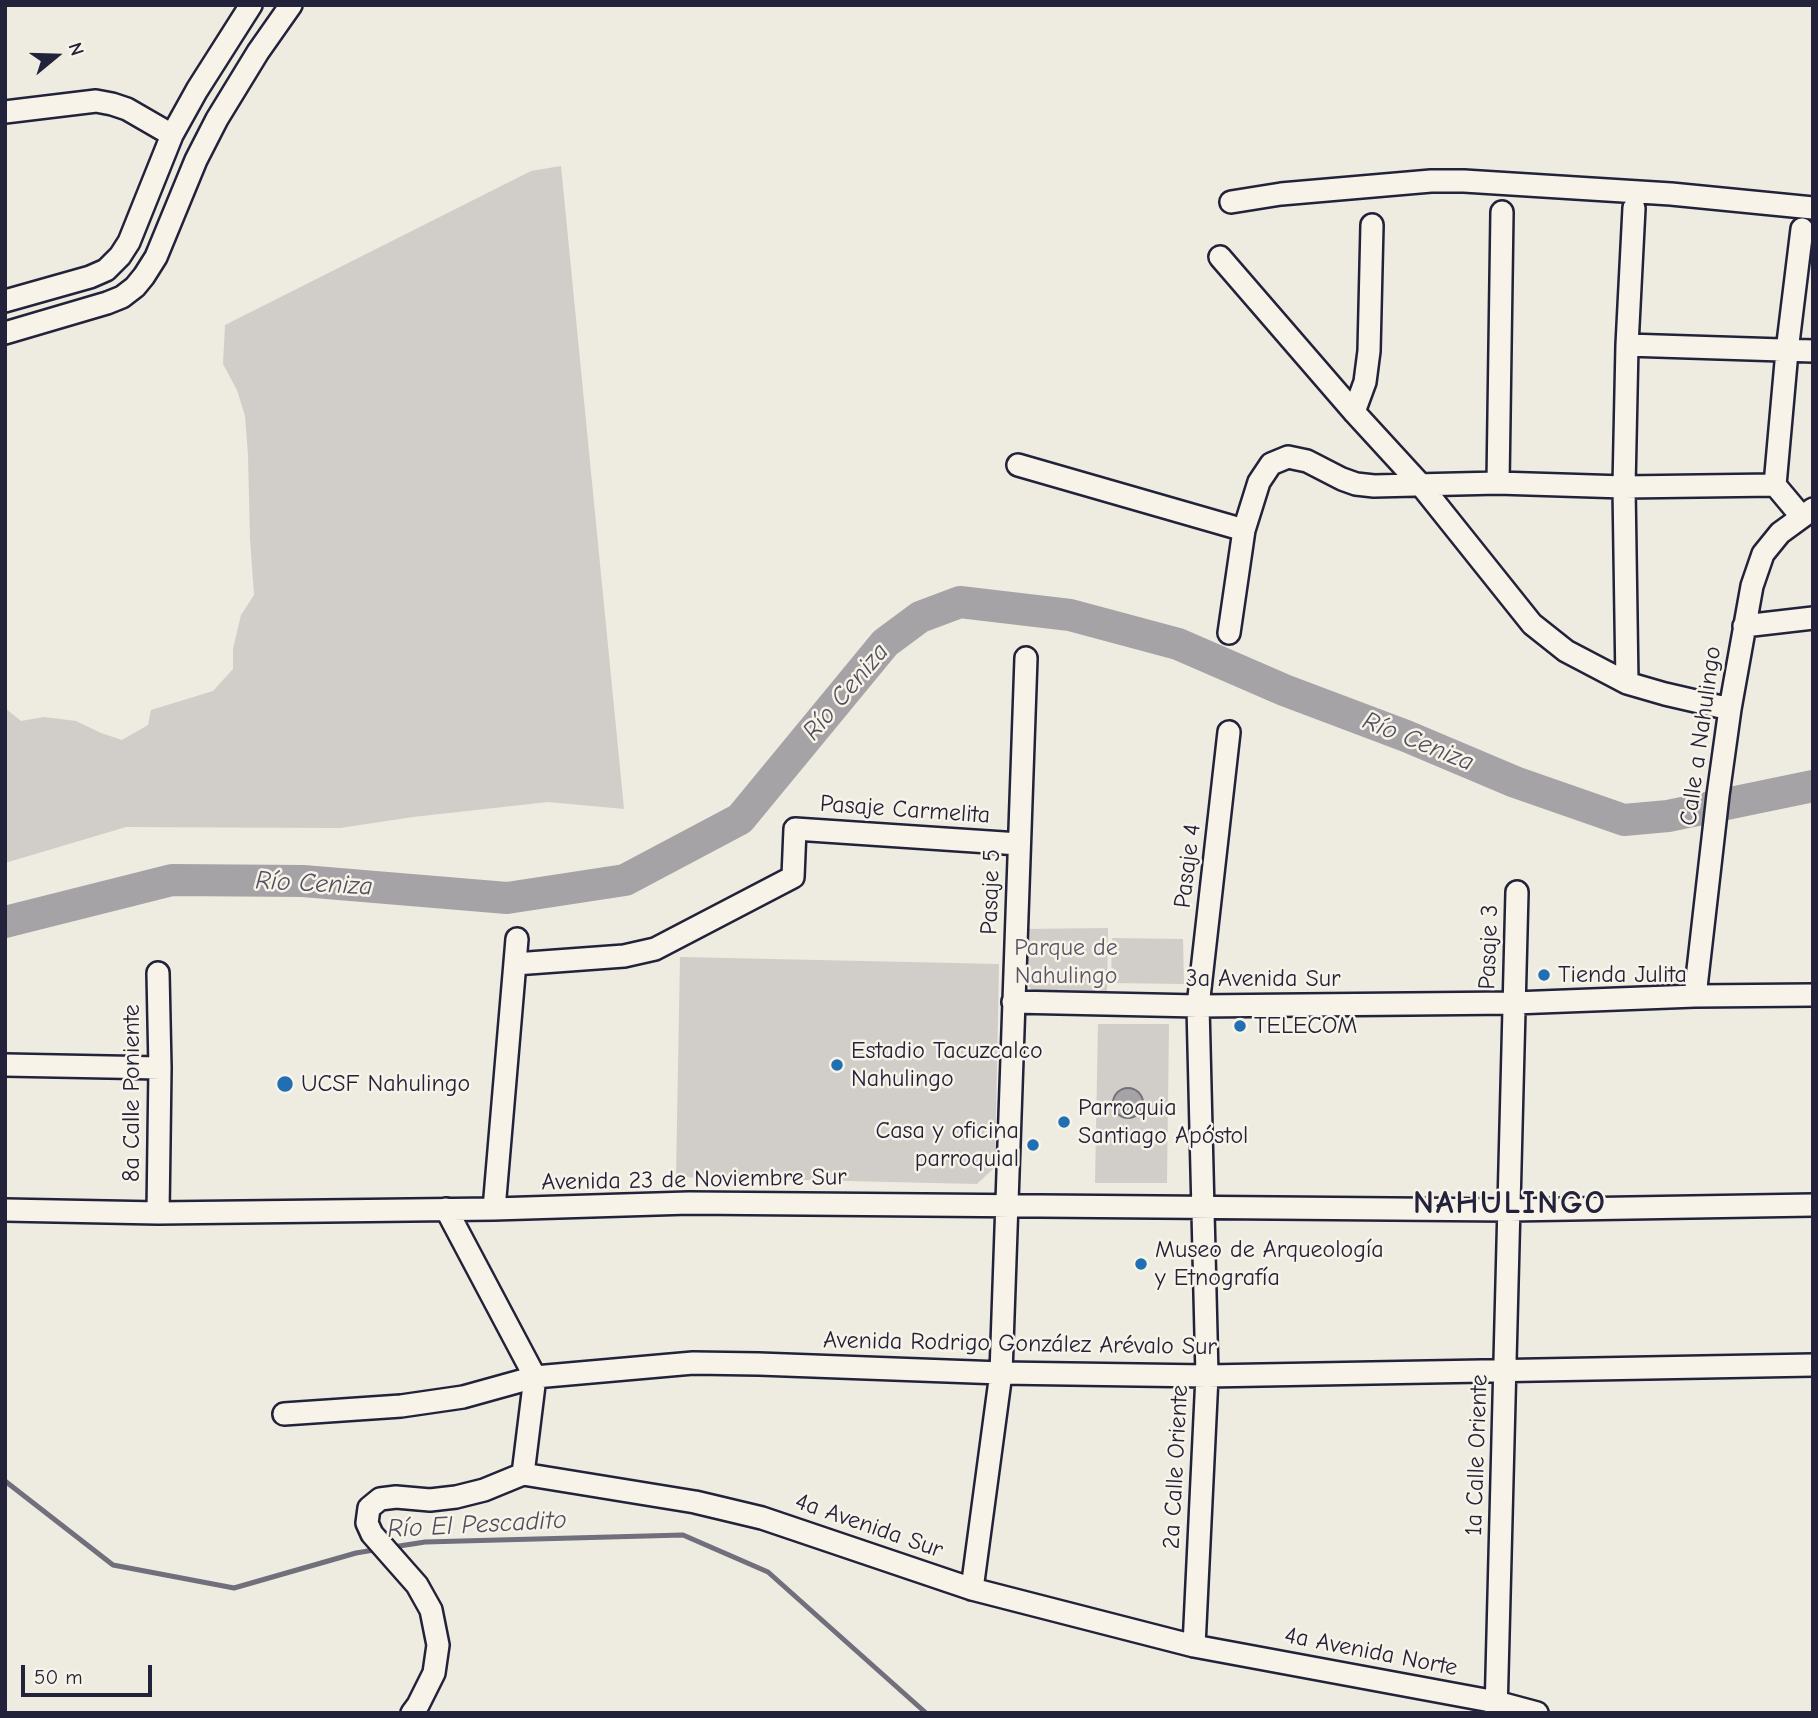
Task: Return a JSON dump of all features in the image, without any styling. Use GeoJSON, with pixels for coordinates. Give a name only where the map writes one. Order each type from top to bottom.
{"type":"FeatureCollection","features":[{"type":"Feature","properties":{"kind":"street"},"geometry":{"type":"LineString","coordinates":[[5,301],[90,277],[106,270],[120,256],[129,242],[172,135],[250,5]]}},
{"type":"Feature","properties":{"kind":"street"},"geometry":{"type":"LineString","coordinates":[[5,333],[107,303],[122,297],[135,287],[156,257],[196,160],[217,119],[291,5]]}},
{"type":"Feature","properties":{"kind":"street"},"geometry":{"type":"LineString","coordinates":[[5,112],[96,101],[127,109],[172,135]]}},
{"type":"Feature","properties":{"kind":"street"},"geometry":{"type":"LineString","coordinates":[[1231,202],[1280,194],[1453,181],[1671,194],[1813,208]]}},
{"type":"Feature","properties":{"kind":"street"},"geometry":{"type":"LineString","coordinates":[[1628,683],[1624,487],[1634,208]]}},
{"type":"Feature","properties":{"kind":"street"},"geometry":{"type":"LineString","coordinates":[[1498,483],[1502,212]]}},
{"type":"Feature","properties":{"kind":"street"},"geometry":{"type":"LineString","coordinates":[[1354,412],[1365,382],[1369,351],[1372,225]]}},
{"type":"Feature","properties":{"kind":"street"},"geometry":{"type":"LineString","coordinates":[[1774,485],[1802,229]]}},
{"type":"Feature","properties":{"kind":"street"},"geometry":{"type":"LineString","coordinates":[[1220,257],[1420,484],[1531,624],[1566,651],[1628,683],[1730,709]]}},
{"type":"Feature","properties":{"kind":"street"},"geometry":{"type":"LineString","coordinates":[[1628,345],[1813,351]]}},
{"type":"Feature","properties":{"kind":"street"},"geometry":{"type":"LineString","coordinates":[[1229,634],[1244,530],[1259,482],[1271,464],[1288,457],[1307,461],[1356,484],[1374,486],[1498,483],[1624,487],[1774,485],[1807,513]]}},
{"type":"Feature","properties":{"kind":"street"},"geometry":{"type":"LineString","coordinates":[[1018,466],[1244,530]]}},
{"type":"Feature","properties":{"kind":"street","name":"Calle a Nahulingo"},"geometry":{"type":"LineString","coordinates":[[1695,996],[1717,795],[1752,586],[1763,554],[1780,533],[1807,513]]}},
{"type":"Feature","properties":{"kind":"street"},"geometry":{"type":"LineString","coordinates":[[1744,626],[1813,618]]}},
{"type":"Feature","properties":{"kind":"street","name":"Pasaje 5"},"geometry":{"type":"LineString","coordinates":[[972,1589],[1001,1373],[1026,658]]}},
{"type":"Feature","properties":{"kind":"street","name":"Pasaje 4"},"geometry":{"type":"LineString","coordinates":[[1202,1207],[1198,1006],[1229,732]]}},
{"type":"Feature","properties":{"kind":"street","name":"Pasaje Carmelita"},"geometry":{"type":"LineString","coordinates":[[515,964],[624,956],[655,949],[793,877],[795,829],[1019,844]]}},
{"type":"Feature","properties":{"kind":"street","name":"Pasaje 3"},"geometry":{"type":"LineString","coordinates":[[1509,1210],[1517,892]]}},
{"type":"Feature","properties":{"kind":"street"},"geometry":{"type":"LineString","coordinates":[[494,1209],[517,939]]}},
{"type":"Feature","properties":{"kind":"street","name":"8a Calle Poniente"},"geometry":{"type":"LineString","coordinates":[[158,973],[158,1213]]}},
{"type":"Feature","properties":{"kind":"street","name":"3a Avenida Sur"},"geometry":{"type":"LineString","coordinates":[[1013,1002],[1198,1006],[1514,1003],[1695,996],[1813,995]]}},
{"type":"Feature","properties":{"kind":"street"},"geometry":{"type":"LineString","coordinates":[[5,1065],[160,1068]]}},
{"type":"Feature","properties":{"kind":"street","name":"Avenida 23 de Noviembre Sur"},"geometry":{"type":"LineString","coordinates":[[5,1210],[158,1213],[494,1209],[689,1203],[1509,1210],[1813,1205]]}},
{"type":"Feature","properties":{"kind":"street","name":"2a Calle Oriente"},"geometry":{"type":"LineString","coordinates":[[1194,1646],[1207,1376],[1202,1207]]}},
{"type":"Feature","properties":{"kind":"street"},"geometry":{"type":"LineString","coordinates":[[412,1713],[434,1673],[438,1645],[431,1610],[417,1584],[372,1534],[368,1523],[369,1508],[380,1499],[396,1497],[430,1500],[456,1497],[484,1490],[523,1474],[535,1377],[446,1209]]}},
{"type":"Feature","properties":{"kind":"street","name":"1a Calle Oriente"},"geometry":{"type":"LineString","coordinates":[[1496,1708],[1509,1210]]}},
{"type":"Feature","properties":{"kind":"street","name":"Avenida Rodrigo González Arévalo Sur"},"geometry":{"type":"LineString","coordinates":[[284,1414],[401,1406],[463,1397],[535,1377],[693,1363],[1001,1373],[1207,1376],[1813,1365]]}},
{"type":"Feature","properties":{"kind":"street","name":"4a Avenida Sur"},"geometry":{"type":"LineString","coordinates":[[523,1474],[695,1502],[762,1518],[972,1589],[1194,1646]]}},
{"type":"Feature","properties":{"kind":"street","name":"4a Avenida Norte"},"geometry":{"type":"LineString","coordinates":[[1194,1646],[1496,1708],[1537,1713]]}},
{"type":"Feature","properties":{"kind":"green space"},"geometry":{"type":"Polygon","coordinates":[[[561,166],[624,809],[548,802],[340,828],[126,827],[5,863],[5,708],[21,721],[44,717],[76,721],[122,740],[148,725],[151,710],[213,691],[233,669],[233,649],[241,615],[254,595],[245,416],[237,390],[223,364],[225,325],[531,171],[561,166]]]}},
{"type":"Feature","properties":{"kind":"green space","name":"Parque de Nahulingo"},"geometry":{"type":"Polygon","coordinates":[[[1108,928],[1107,996],[1034,993],[1026,982],[1024,929],[1108,928]]]}},
{"type":"Feature","properties":{"kind":"green space"},"geometry":{"type":"Polygon","coordinates":[[[1112,938],[1183,939],[1184,984],[1111,983],[1112,938]]]}},
{"type":"Feature","properties":{"kind":"green space","name":"Estadio Tacuzcalco Nahulingo"},"geometry":{"type":"Polygon","coordinates":[[[680,957],[999,964],[995,1167],[977,1184],[676,1177],[680,957]]]}},
{"type":"Feature","properties":{"kind":"green space","name":"Parque de Nahulingo"},"geometry":{"type":"Polygon","coordinates":[[[1098,1024],[1169,1024],[1167,1183],[1095,1183],[1098,1024]]]}},
{"type":"Feature","properties":{"kind":"shaded area"},"geometry":{"type":"Polygon","coordinates":[[[1128,1088],[1139,1092],[1143,1103],[1139,1114],[1128,1118],[1117,1114],[1113,1103],[1117,1092],[1128,1088]]]}},
{"type":"Feature","properties":{"kind":"waterway","name":"Río Ceniza"},"geometry":{"type":"LineString","coordinates":[[5,922],[172,880],[303,881],[507,898],[625,880],[740,819],[885,643],[920,617],[960,602],[1070,615],[1178,644],[1284,690],[1406,736],[1515,782],[1624,820],[1668,816],[1813,786]]}},
{"type":"Feature","properties":{"kind":"waterway","name":"Río El Pescadito"},"geometry":{"type":"LineString","coordinates":[[5,1481],[113,1565],[234,1588],[356,1553],[380,1549]]}},
{"type":"Feature","properties":{"kind":"waterway","name":"Río El Pescadito"},"geometry":{"type":"LineString","coordinates":[[393,1547],[425,1542],[683,1535],[768,1572],[926,1713]]}},
{"type":"Feature","properties":{"kind":"place","name":"Tienda Julita"},"geometry":{"type":"Point","coordinates":[1544,975]}},
{"type":"Feature","properties":{"kind":"place","name":"TELECOM"},"geometry":{"type":"Point","coordinates":[1240,1026]}},
{"type":"Feature","properties":{"kind":"place","name":"Estadio Tacuzcalco Nahulingo"},"geometry":{"type":"Point","coordinates":[837,1065]}},
{"type":"Feature","properties":{"kind":"place","name":"UCSF Nahulingo"},"geometry":{"type":"Point","coordinates":[285,1084]}},
{"type":"Feature","properties":{"kind":"place","name":"Parroquia Santiago Apóstol"},"geometry":{"type":"Point","coordinates":[1064,1122]}},
{"type":"Feature","properties":{"kind":"place","name":"Casa y oficina parroquial"},"geometry":{"type":"Point","coordinates":[1033,1145]}},
{"type":"Feature","properties":{"kind":"place","name":"Museo de Arqueología y Etnografía"},"geometry":{"type":"Point","coordinates":[1141,1264]}},
{"type":"Feature","properties":{"kind":"district","name":"NAHULINGO"},"geometry":{"type":"Point","coordinates":[1510,1204]}}]}
